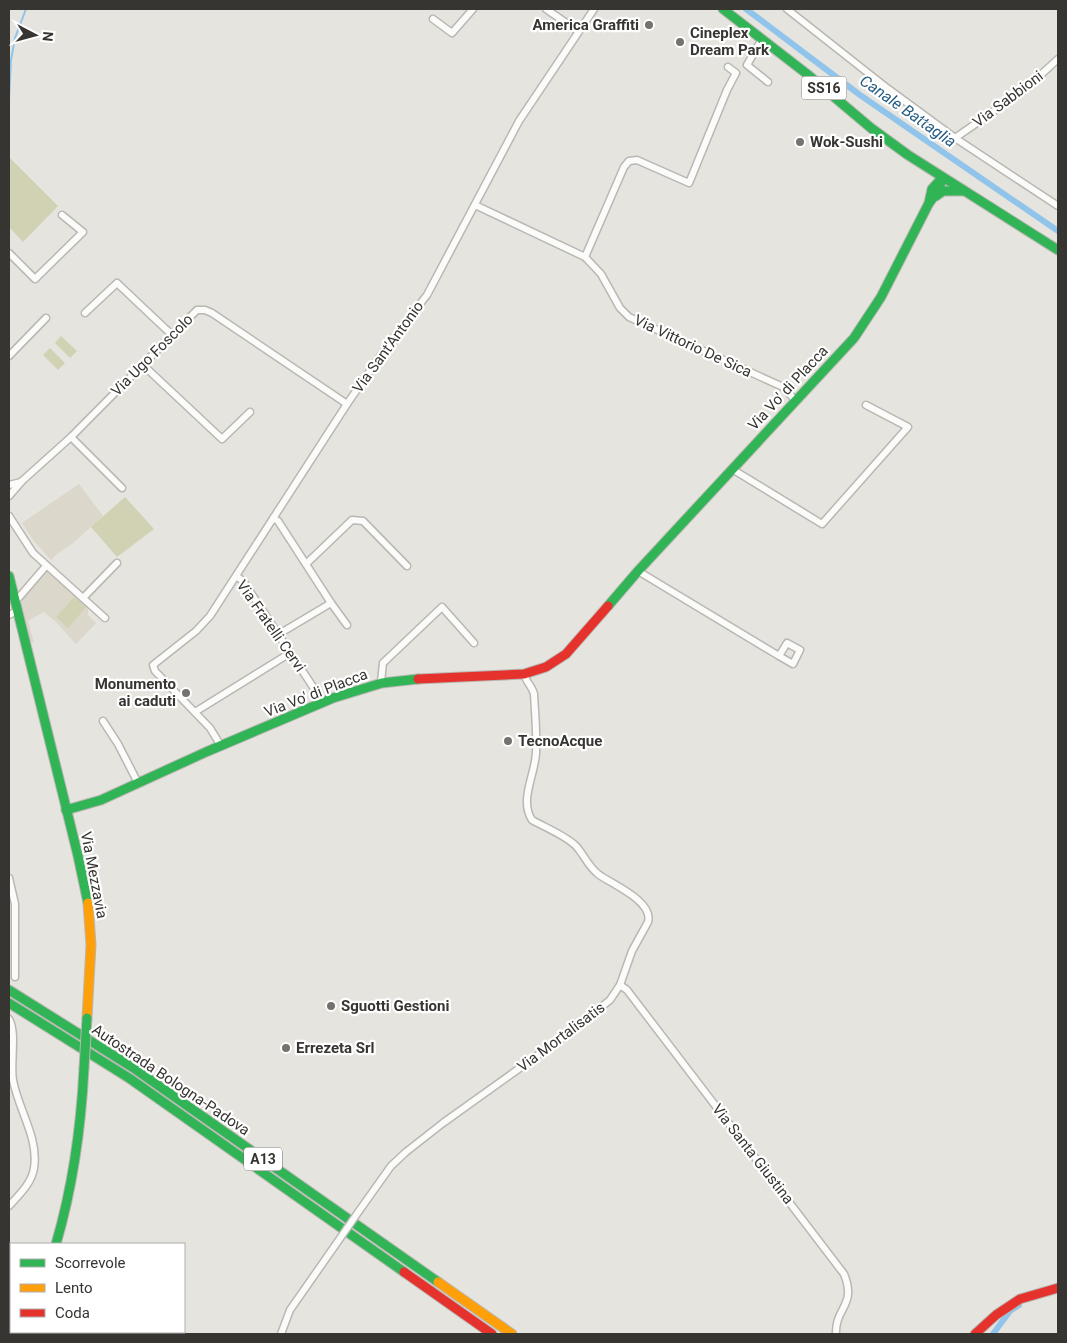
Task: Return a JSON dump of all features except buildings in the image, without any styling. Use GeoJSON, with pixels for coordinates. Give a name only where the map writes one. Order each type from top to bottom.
{"type":"FeatureCollection","features":[{"type":"Feature","properties":{"kind":"main road","name":"SS16"},"geometry":{"type":"LineString","coordinates":[[722,9],[807,74],[871,128],[942,178],[1058,250]]}},
{"type":"Feature","properties":{"kind":"main road"},"geometry":{"type":"LineString","coordinates":[[926,167],[930,178],[931,198],[943,191],[963,191]]}},
{"type":"Feature","properties":{"kind":"main road","name":"Via Vo' di Placca"},"geometry":{"type":"LineString","coordinates":[[66,810],[101,800],[323,702],[381,682],[529,673],[546,667],[566,654],[638,571],[854,338],[869,318],[881,297],[931,198],[935,184],[942,178]]}},
{"type":"Feature","properties":{"kind":"main road","name":"Via Mezzavia"},"geometry":{"type":"LineString","coordinates":[[9,576],[14,609],[78,856],[90,920],[82,1113],[70,1193],[56,1243]]}},
{"type":"Feature","properties":{"kind":"main road","name":"Autostrada Bologna-Padova"},"geometry":{"type":"LineString","coordinates":[[9,990],[135,1069],[512,1334]]}},
{"type":"Feature","properties":{"kind":"main road","name":"Autostrada Bologna-Padova"},"geometry":{"type":"LineString","coordinates":[[9,1003],[129,1078],[492,1334]]}},
{"type":"Feature","properties":{"kind":"main road"},"geometry":{"type":"LineString","coordinates":[[975,1334],[996,1315],[1020,1299],[1058,1288]]}},
{"type":"Feature","properties":{"kind":"street"},"geometry":{"type":"LineString","coordinates":[[433,18],[452,33],[473,9]]}},
{"type":"Feature","properties":{"kind":"street"},"geometry":{"type":"LineString","coordinates":[[546,9],[578,31]]}},
{"type":"Feature","properties":{"kind":"street","name":"Via Sant'Antonio"},"geometry":{"type":"LineString","coordinates":[[195,712],[155,671],[153,665],[196,631],[210,616],[346,404],[390,342],[427,295],[519,122],[594,9]]}},
{"type":"Feature","properties":{"kind":"street"},"geometry":{"type":"LineString","coordinates":[[787,9],[875,79],[955,138],[1058,206]]}},
{"type":"Feature","properties":{"kind":"street"},"geometry":{"type":"LineString","coordinates":[[762,39],[747,65],[768,82]]}},
{"type":"Feature","properties":{"kind":"street","name":"Via Sabbioni"},"geometry":{"type":"LineString","coordinates":[[955,138],[1022,91],[1058,59]]}},
{"type":"Feature","properties":{"kind":"street"},"geometry":{"type":"LineString","coordinates":[[585,257],[624,167],[629,161],[637,160],[688,183],[736,73],[728,67]]}},
{"type":"Feature","properties":{"kind":"street","name":"Via Vittorio De Sica"},"geometry":{"type":"LineString","coordinates":[[476,205],[585,257],[601,274],[620,308],[629,317],[782,387],[796,400]]}},
{"type":"Feature","properties":{"kind":"street"},"geometry":{"type":"LineString","coordinates":[[9,253],[35,280],[84,232],[62,215]]}},
{"type":"Feature","properties":{"kind":"street"},"geometry":{"type":"LineString","coordinates":[[85,313],[117,283],[172,335]]}},
{"type":"Feature","properties":{"kind":"street","name":"Via Ugo Foscolo"},"geometry":{"type":"LineString","coordinates":[[22,481],[72,437],[197,310],[205,310],[212,313],[346,404]]}},
{"type":"Feature","properties":{"kind":"street"},"geometry":{"type":"LineString","coordinates":[[9,356],[46,318]]}},
{"type":"Feature","properties":{"kind":"street"},"geometry":{"type":"LineString","coordinates":[[144,365],[222,439],[250,412]]}},
{"type":"Feature","properties":{"kind":"street"},"geometry":{"type":"LineString","coordinates":[[732,469],[822,524],[908,427],[866,405]]}},
{"type":"Feature","properties":{"kind":"street"},"geometry":{"type":"LineString","coordinates":[[72,437],[122,488]]}},
{"type":"Feature","properties":{"kind":"street"},"geometry":{"type":"LineString","coordinates":[[9,486],[22,481]]}},
{"type":"Feature","properties":{"kind":"street"},"geometry":{"type":"LineString","coordinates":[[9,496],[22,481]]}},
{"type":"Feature","properties":{"kind":"street"},"geometry":{"type":"LineString","coordinates":[[9,516],[34,553],[46,566],[105,618]]}},
{"type":"Feature","properties":{"kind":"street"},"geometry":{"type":"LineString","coordinates":[[273,518],[278,521],[347,625]]}},
{"type":"Feature","properties":{"kind":"street"},"geometry":{"type":"LineString","coordinates":[[306,564],[352,520],[363,522],[407,566]]}},
{"type":"Feature","properties":{"kind":"street"},"geometry":{"type":"LineString","coordinates":[[83,598],[117,564]]}},
{"type":"Feature","properties":{"kind":"street"},"geometry":{"type":"LineString","coordinates":[[14,609],[46,566]]}},
{"type":"Feature","properties":{"kind":"street"},"geometry":{"type":"LineString","coordinates":[[638,571],[779,656]]}},
{"type":"Feature","properties":{"kind":"street","name":"Via Fratelli Cervi"},"geometry":{"type":"LineString","coordinates":[[236,576],[240,577],[243,581],[323,702]]}},
{"type":"Feature","properties":{"kind":"street"},"geometry":{"type":"LineString","coordinates":[[279,634],[331,603]]}},
{"type":"Feature","properties":{"kind":"street"},"geometry":{"type":"LineString","coordinates":[[381,682],[381,670],[386,659],[442,607],[474,643]]}},
{"type":"Feature","properties":{"kind":"street"},"geometry":{"type":"LineString","coordinates":[[221,746],[210,728],[195,712],[290,653]]}},
{"type":"Feature","properties":{"kind":"street","name":"Via Mortalisatis"},"geometry":{"type":"LineString","coordinates":[[281,1334],[290,1310],[392,1166],[406,1152],[443,1123],[610,1000],[620,984],[632,950],[650,917],[638,900],[596,872],[571,842],[532,820],[528,814],[527,800],[534,771],[536,752],[534,694],[529,673]]}},
{"type":"Feature","properties":{"kind":"street"},"geometry":{"type":"LineString","coordinates":[[103,721],[118,744],[138,783]]}},
{"type":"Feature","properties":{"kind":"street"},"geometry":{"type":"LineString","coordinates":[[9,878],[16,904],[15,977]]}},
{"type":"Feature","properties":{"kind":"street","name":"Via Santa Giustina"},"geometry":{"type":"LineString","coordinates":[[620,984],[627,990],[844,1274],[848,1283],[849,1295],[836,1326],[836,1334]]}},
{"type":"Feature","properties":{"kind":"street"},"geometry":{"type":"LineString","coordinates":[[9,1020],[12,1028],[12,1077],[35,1156],[33,1173],[29,1181],[9,1206]]}},
{"type":"Feature","properties":{"kind":"shaded area"},"geometry":{"type":"Polygon","coordinates":[[[79,484],[103,516],[51,560],[34,541],[22,523],[79,484]]]}},
{"type":"Feature","properties":{"kind":"shaded area"},"geometry":{"type":"Polygon","coordinates":[[[48,569],[88,607],[88,615],[96,623],[76,644],[44,612],[28,621],[34,643],[30,642],[21,605],[25,595],[48,569]]]}},
{"type":"Feature","properties":{"kind":"green space"},"geometry":{"type":"Polygon","coordinates":[[[9,157],[58,206],[23,242],[9,227],[9,157]]]}},
{"type":"Feature","properties":{"kind":"green space"},"geometry":{"type":"Polygon","coordinates":[[[61,336],[77,351],[70,358],[55,343],[61,336]]]}},
{"type":"Feature","properties":{"kind":"green space"},"geometry":{"type":"Polygon","coordinates":[[[50,348],[65,363],[58,370],[43,355],[50,348]]]}},
{"type":"Feature","properties":{"kind":"green space"},"geometry":{"type":"Polygon","coordinates":[[[125,497],[154,529],[117,557],[91,527],[125,497]]]}},
{"type":"Feature","properties":{"kind":"green space"},"geometry":{"type":"Polygon","coordinates":[[[74,597],[86,607],[68,628],[56,617],[74,597]]]}},
{"type":"Feature","properties":{"kind":"waterway"},"geometry":{"type":"LineString","coordinates":[[9,100],[11,60],[15,38],[26,9]]}},
{"type":"Feature","properties":{"kind":"waterway","name":"Canale Battaglia"},"geometry":{"type":"LineString","coordinates":[[746,9],[860,95],[1058,231]]}},
{"type":"Feature","properties":{"kind":"waterway"},"geometry":{"type":"LineString","coordinates":[[993,1334],[1010,1311],[1019,1305]]}},
{"type":"Feature","properties":{"kind":"traffic: fast"},"geometry":{"type":"LineString","coordinates":[[723,9],[807,74],[871,128],[908,155],[1058,250]]}},
{"type":"Feature","properties":{"kind":"traffic: fast"},"geometry":{"type":"LineString","coordinates":[[929,203],[932,189],[942,178]]}},
{"type":"Feature","properties":{"kind":"traffic: fast"},"geometry":{"type":"LineString","coordinates":[[608,606],[638,571],[854,338],[881,297],[929,203],[939,190],[942,178]]}},
{"type":"Feature","properties":{"kind":"traffic: fast"},"geometry":{"type":"LineString","coordinates":[[936,196],[943,191],[963,191]]}},
{"type":"Feature","properties":{"kind":"traffic: fast"},"geometry":{"type":"LineString","coordinates":[[9,576],[88,903]]}},
{"type":"Feature","properties":{"kind":"traffic: fast"},"geometry":{"type":"LineString","coordinates":[[66,810],[101,800],[206,752],[333,698],[382,683],[418,679]]}},
{"type":"Feature","properties":{"kind":"traffic: fast"},"geometry":{"type":"LineString","coordinates":[[9,990],[135,1069],[438,1282]]}},
{"type":"Feature","properties":{"kind":"traffic: fast"},"geometry":{"type":"LineString","coordinates":[[9,1003],[129,1078],[404,1272]]}},
{"type":"Feature","properties":{"kind":"traffic: fast"},"geometry":{"type":"LineString","coordinates":[[84,1068],[87,1018]]}},
{"type":"Feature","properties":{"kind":"traffic: fast"},"geometry":{"type":"LineString","coordinates":[[56,1243],[75,1157],[81,1113],[84,1068]]}},
{"type":"Feature","properties":{"kind":"traffic: slow"},"geometry":{"type":"LineString","coordinates":[[87,1018],[91,945],[88,903]]}},
{"type":"Feature","properties":{"kind":"traffic: slow"},"geometry":{"type":"LineString","coordinates":[[438,1282],[512,1334]]}},
{"type":"Feature","properties":{"kind":"traffic: jam"},"geometry":{"type":"LineString","coordinates":[[418,679],[524,674],[546,667],[566,654],[608,606]]}},
{"type":"Feature","properties":{"kind":"traffic: jam"},"geometry":{"type":"LineString","coordinates":[[404,1272],[492,1334]]}},
{"type":"Feature","properties":{"kind":"traffic: jam"},"geometry":{"type":"LineString","coordinates":[[975,1334],[996,1315],[1020,1299],[1058,1288]]}},
{"type":"Feature","properties":{"kind":"place","name":"America Graffiti"},"geometry":{"type":"Point","coordinates":[649,25]}},
{"type":"Feature","properties":{"kind":"place","name":"Cineplex Dream Park"},"geometry":{"type":"Point","coordinates":[680,42]}},
{"type":"Feature","properties":{"kind":"place","name":"Wok-Sushi"},"geometry":{"type":"Point","coordinates":[800,142]}},
{"type":"Feature","properties":{"kind":"place","name":"Monumento ai caduti"},"geometry":{"type":"Point","coordinates":[186,693]}},
{"type":"Feature","properties":{"kind":"place","name":"TecnoAcque"},"geometry":{"type":"Point","coordinates":[508,741]}},
{"type":"Feature","properties":{"kind":"place","name":"Sguotti Gestioni"},"geometry":{"type":"Point","coordinates":[331,1006]}},
{"type":"Feature","properties":{"kind":"place","name":"Errezeta Srl"},"geometry":{"type":"Point","coordinates":[286,1048]}}]}
